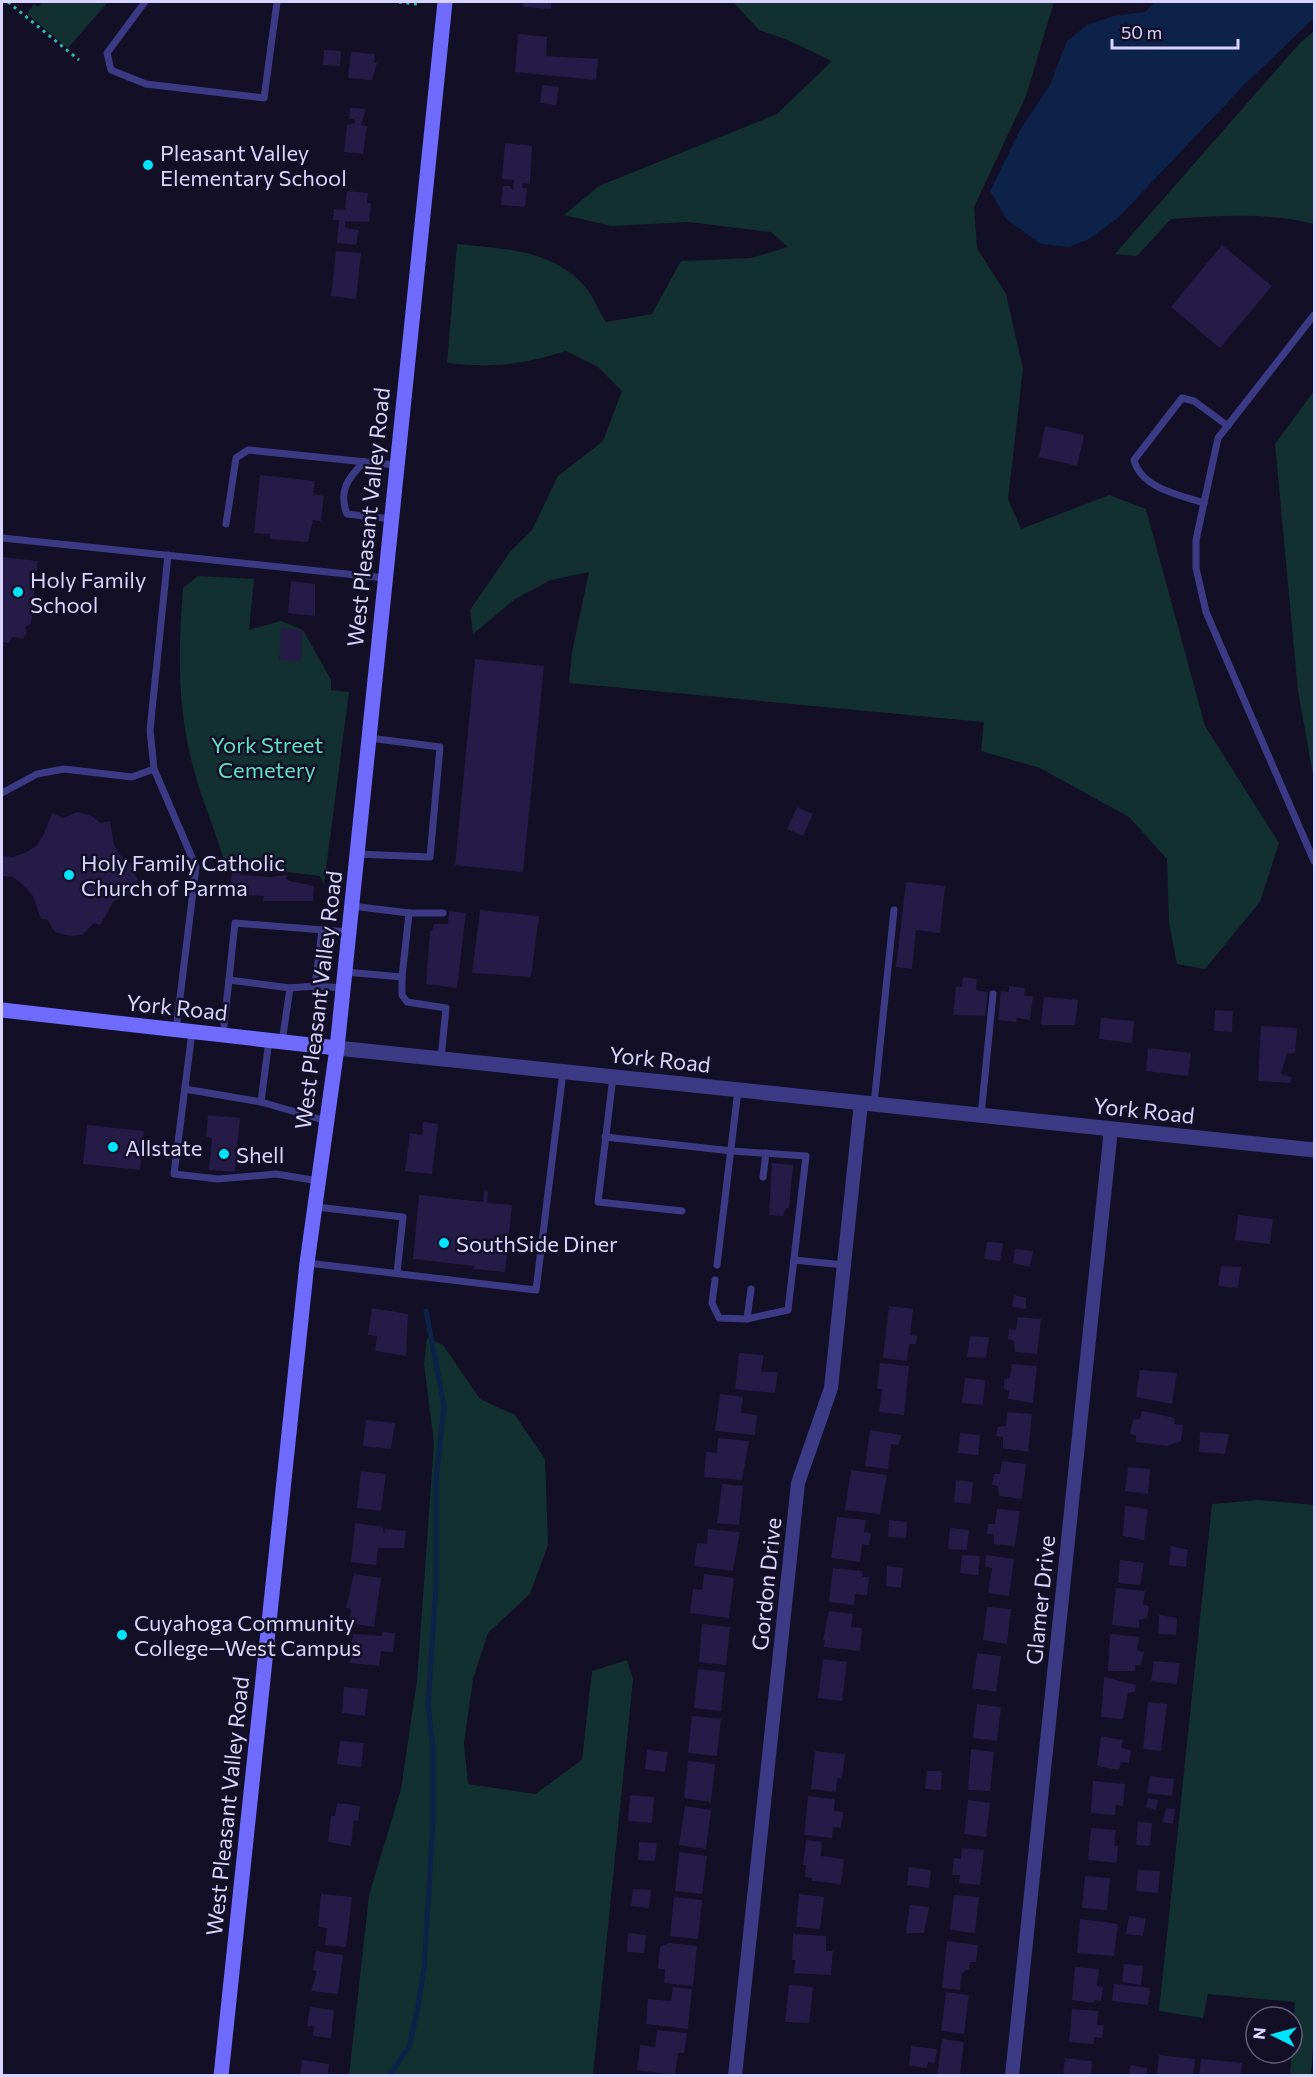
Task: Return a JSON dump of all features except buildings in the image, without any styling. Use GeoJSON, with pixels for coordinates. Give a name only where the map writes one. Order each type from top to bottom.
{"type":"FeatureCollection","features":[{"type":"Feature","properties":{"kind":"main road","name":"West Pleasant Valley Road"},"geometry":{"type":"LineString","coordinates":[[221,2076],[307,1263],[337,1048],[444,2]]}},
{"type":"Feature","properties":{"kind":"main road","name":"York Road"},"geometry":{"type":"LineString","coordinates":[[2,1010],[337,1048]]}},
{"type":"Feature","properties":{"kind":"street","name":"York Road"},"geometry":{"type":"LineString","coordinates":[[337,1048],[1314,1150]]}},
{"type":"Feature","properties":{"kind":"street","name":"Gordon Drive"},"geometry":{"type":"LineString","coordinates":[[735,2076],[798,1483],[831,1388],[844,1265],[867,1104]]}},
{"type":"Feature","properties":{"kind":"street","name":"Glamer Drive"},"geometry":{"type":"LineString","coordinates":[[1012,2076],[1111,1129]]}},
{"type":"Feature","properties":{"kind":"lane"},"geometry":{"type":"LineString","coordinates":[[145,2],[107,53],[111,70],[146,84],[264,98],[277,2]]}},
{"type":"Feature","properties":{"kind":"lane"},"geometry":{"type":"LineString","coordinates":[[1314,315],[1218,438],[1196,540],[1196,568],[1206,612],[1314,861]]}},
{"type":"Feature","properties":{"kind":"lane"},"geometry":{"type":"LineString","coordinates":[[1204,503],[1155,484],[1136,470],[1134,460],[1182,398],[1194,401],[1228,426]]}},
{"type":"Feature","properties":{"kind":"lane"},"geometry":{"type":"LineString","coordinates":[[226,524],[236,458],[248,450],[396,465]]}},
{"type":"Feature","properties":{"kind":"lane"},"geometry":{"type":"LineString","coordinates":[[364,462],[348,478],[344,489],[344,505],[347,514],[391,519]]}},
{"type":"Feature","properties":{"kind":"lane"},"geometry":{"type":"LineString","coordinates":[[2,538],[385,578]]}},
{"type":"Feature","properties":{"kind":"lane"},"geometry":{"type":"LineString","coordinates":[[168,555],[150,730],[154,769],[196,867],[176,1030]]}},
{"type":"Feature","properties":{"kind":"lane"},"geometry":{"type":"LineString","coordinates":[[357,854],[430,857],[440,747],[368,738]]}},
{"type":"Feature","properties":{"kind":"lane"},"geometry":{"type":"LineString","coordinates":[[2,793],[37,774],[64,769],[132,777],[154,769]]}},
{"type":"Feature","properties":{"kind":"lane"},"geometry":{"type":"LineString","coordinates":[[352,906],[409,913],[443,913]]}},
{"type":"Feature","properties":{"kind":"lane"},"geometry":{"type":"LineString","coordinates":[[867,1104],[894,910]]}},
{"type":"Feature","properties":{"kind":"lane"},"geometry":{"type":"LineString","coordinates":[[409,913],[402,995],[407,1002],[446,1008],[441,1059]]}},
{"type":"Feature","properties":{"kind":"lane"},"geometry":{"type":"LineString","coordinates":[[223,1035],[235,923],[349,932]]}},
{"type":"Feature","properties":{"kind":"lane"},"geometry":{"type":"LineString","coordinates":[[315,986],[322,930]]}},
{"type":"Feature","properties":{"kind":"lane"},"geometry":{"type":"LineString","coordinates":[[229,980],[290,988],[344,980],[402,977]]}},
{"type":"Feature","properties":{"kind":"lane"},"geometry":{"type":"LineString","coordinates":[[261,1102],[290,988]]}},
{"type":"Feature","properties":{"kind":"lane"},"geometry":{"type":"LineString","coordinates":[[981,1116],[993,994]]}},
{"type":"Feature","properties":{"kind":"lane"},"geometry":{"type":"LineString","coordinates":[[192,1032],[174,1174],[218,1179],[276,1174],[319,1181]]}},
{"type":"Feature","properties":{"kind":"lane"},"geometry":{"type":"LineString","coordinates":[[307,1263],[536,1290],[563,1072]]}},
{"type":"Feature","properties":{"kind":"lane"},"geometry":{"type":"LineString","coordinates":[[612,1077],[598,1202],[682,1211]]}},
{"type":"Feature","properties":{"kind":"lane"},"geometry":{"type":"LineString","coordinates":[[185,1089],[261,1102],[327,1121]]}},
{"type":"Feature","properties":{"kind":"lane"},"geometry":{"type":"LineString","coordinates":[[717,1265],[738,1090]]}},
{"type":"Feature","properties":{"kind":"lane"},"geometry":{"type":"LineString","coordinates":[[605,1137],[732,1151],[806,1156],[788,1310],[747,1319],[719,1318],[712,1303],[715,1280]]}},
{"type":"Feature","properties":{"kind":"lane"},"geometry":{"type":"LineString","coordinates":[[763,1177],[766,1153]]}},
{"type":"Feature","properties":{"kind":"lane"},"geometry":{"type":"LineString","coordinates":[[316,1207],[403,1217],[397,1273]]}},
{"type":"Feature","properties":{"kind":"lane"},"geometry":{"type":"LineString","coordinates":[[794,1260],[844,1265]]}},
{"type":"Feature","properties":{"kind":"lane"},"geometry":{"type":"LineString","coordinates":[[747,1319],[751,1288]]}},
{"type":"Feature","properties":{"kind":"path"},"geometry":{"type":"LineString","coordinates":[[8,2],[80,60]]}},
{"type":"Feature","properties":{"kind":"path"},"geometry":{"type":"LineString","coordinates":[[399,2],[417,4]]}},
{"type":"Feature","properties":{"kind":"green space"},"geometry":{"type":"Polygon","coordinates":[[[42,2],[108,2],[68,48],[27,14],[34,4],[38,7],[42,2]]]}},
{"type":"Feature","properties":{"kind":"green space"},"geometry":{"type":"Polygon","coordinates":[[[733,2],[1054,2],[1026,96],[974,207],[977,248],[1006,294],[1023,369],[1008,499],[1021,529],[1109,495],[1146,509],[1205,726],[1279,843],[1260,902],[1205,969],[1177,964],[1169,923],[1167,859],[1129,817],[1040,768],[981,751],[984,722],[569,683],[572,652],[589,572],[551,580],[515,599],[473,634],[470,610],[510,552],[532,530],[558,476],[603,441],[622,391],[598,367],[566,351],[507,364],[447,363],[457,244],[527,253],[560,266],[587,289],[606,322],[652,314],[681,261],[751,258],[788,247],[771,232],[689,222],[611,226],[564,215],[599,186],[777,114],[832,61],[785,39],[759,30],[733,2]]]}},
{"type":"Feature","properties":{"kind":"green space"},"geometry":{"type":"Polygon","coordinates":[[[1314,31],[1314,224],[1261,216],[1171,219],[1137,256],[1115,254],[1299,44],[1314,31]]]}},
{"type":"Feature","properties":{"kind":"green space"},"geometry":{"type":"Polygon","coordinates":[[[1314,391],[1314,780],[1298,691],[1275,444],[1314,391]]]}},
{"type":"Feature","properties":{"kind":"green space","name":"York Street Cemetery"},"geometry":{"type":"Polygon","coordinates":[[[198,576],[254,579],[249,630],[281,621],[303,630],[331,680],[331,690],[349,692],[324,884],[320,876],[225,865],[201,794],[184,725],[180,679],[183,588],[198,576]]]}},
{"type":"Feature","properties":{"kind":"green space"},"geometry":{"type":"Polygon","coordinates":[[[427,1338],[443,1345],[480,1399],[515,1415],[545,1459],[548,1545],[530,1594],[488,1633],[473,1679],[464,1743],[468,1784],[535,1794],[582,1760],[592,1671],[627,1660],[633,1679],[593,2075],[349,2075],[369,1895],[401,1789],[417,1680],[434,1443],[424,1364],[427,1338]]]}},
{"type":"Feature","properties":{"kind":"green space"},"geometry":{"type":"Polygon","coordinates":[[[1258,1500],[1314,1505],[1314,2035],[1311,2075],[1290,2075],[1291,2065],[1304,2065],[1304,2005],[1295,2005],[1295,2002],[1208,1994],[1203,2018],[1159,2011],[1212,1504],[1258,1500]]]}},
{"type":"Feature","properties":{"kind":"water"},"geometry":{"type":"Polygon","coordinates":[[[1155,2],[1314,2],[1314,18],[1244,85],[1118,218],[1089,239],[1069,247],[1041,244],[1007,220],[990,191],[1020,130],[1050,85],[1067,41],[1087,25],[1113,16],[1145,12],[1155,2]]]}},
{"type":"Feature","properties":{"kind":"waterway"},"geometry":{"type":"LineString","coordinates":[[389,2076],[409,2047],[418,2007],[424,1969],[433,1822],[433,1749],[428,1704],[436,1587],[436,1482],[444,1406],[426,1311]]}},
{"type":"Feature","properties":{"kind":"place","name":"Pleasant Valley Elementary School"},"geometry":{"type":"Point","coordinates":[148,165]}},
{"type":"Feature","properties":{"kind":"place","name":"Holy Family School"},"geometry":{"type":"Point","coordinates":[18,592]}},
{"type":"Feature","properties":{"kind":"place","name":"Holy Family Catholic Church of Parma"},"geometry":{"type":"Point","coordinates":[69,875]}},
{"type":"Feature","properties":{"kind":"place","name":"Allstate"},"geometry":{"type":"Point","coordinates":[113,1147]}},
{"type":"Feature","properties":{"kind":"place","name":"Shell"},"geometry":{"type":"Point","coordinates":[224,1154]}},
{"type":"Feature","properties":{"kind":"place","name":"SouthSide Diner"},"geometry":{"type":"Point","coordinates":[444,1243]}},
{"type":"Feature","properties":{"kind":"place","name":"Cuyahoga Community College—West Campus"},"geometry":{"type":"Point","coordinates":[122,1635]}}]}
